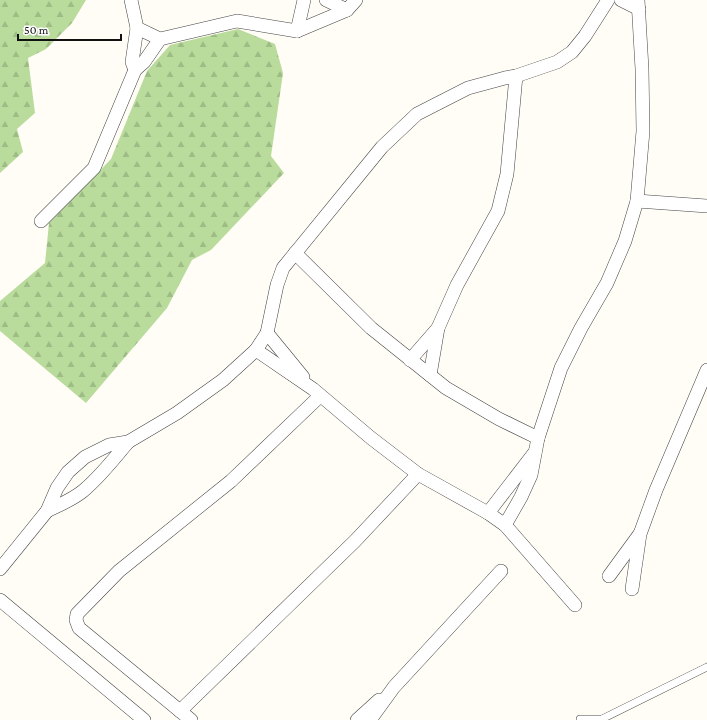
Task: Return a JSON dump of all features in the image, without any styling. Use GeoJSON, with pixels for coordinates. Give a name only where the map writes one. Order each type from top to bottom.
{"type":"FeatureCollection","features":[{"type":"Feature","properties":{"kind":"street"},"geometry":{"type":"LineString","coordinates":[[131,0],[137,28],[132,62],[135,70]]}},
{"type":"Feature","properties":{"kind":"street"},"geometry":{"type":"LineString","coordinates":[[297,31],[304,0]]}},
{"type":"Feature","properties":{"kind":"street"},"geometry":{"type":"LineString","coordinates":[[326,0],[347,10]]}},
{"type":"Feature","properties":{"kind":"street"},"geometry":{"type":"LineString","coordinates":[[137,28],[160,39],[237,21],[297,31],[347,10],[356,0]]}},
{"type":"Feature","properties":{"kind":"street"},"geometry":{"type":"LineString","coordinates":[[47,511],[68,501],[82,491],[112,462],[128,442],[198,399],[223,380],[256,350],[266,333],[277,285],[283,268],[382,147],[417,114],[468,88],[516,76],[557,62],[572,52],[585,36],[608,0]]}},
{"type":"Feature","properties":{"kind":"street"},"geometry":{"type":"LineString","coordinates":[[505,525],[532,474],[537,445],[561,368],[580,328],[607,283],[625,241],[637,201],[643,131],[639,4],[621,0]]}},
{"type":"Feature","properties":{"kind":"street"},"geometry":{"type":"LineString","coordinates":[[41,221],[94,168],[135,70],[144,62],[160,39]]}},
{"type":"Feature","properties":{"kind":"street"},"geometry":{"type":"LineString","coordinates":[[430,375],[438,328],[457,285],[498,211],[507,174],[516,76]]}},
{"type":"Feature","properties":{"kind":"street"},"geometry":{"type":"LineString","coordinates":[[637,201],[706,207]]}},
{"type":"Feature","properties":{"kind":"street"},"geometry":{"type":"LineString","coordinates":[[296,253],[371,328],[410,360],[446,388],[499,419],[537,445]]}},
{"type":"Feature","properties":{"kind":"street"},"geometry":{"type":"LineString","coordinates":[[410,360],[438,328]]}},
{"type":"Feature","properties":{"kind":"street"},"geometry":{"type":"LineString","coordinates":[[266,333],[317,393]]}},
{"type":"Feature","properties":{"kind":"street"},"geometry":{"type":"LineString","coordinates":[[256,350],[317,393],[371,438],[418,474],[488,513],[505,525],[575,605]]}},
{"type":"Feature","properties":{"kind":"street"},"geometry":{"type":"LineString","coordinates":[[632,589],[640,534],[659,483],[707,370]]}},
{"type":"Feature","properties":{"kind":"street"},"geometry":{"type":"LineString","coordinates":[[191,720],[79,628],[76,620],[77,614],[118,571],[231,481],[317,393]]}},
{"type":"Feature","properties":{"kind":"street"},"geometry":{"type":"LineString","coordinates":[[0,569],[47,511],[56,488],[68,472],[85,456],[109,445],[128,442]]}},
{"type":"Feature","properties":{"kind":"street"},"geometry":{"type":"LineString","coordinates":[[488,513],[537,445]]}},
{"type":"Feature","properties":{"kind":"street"},"geometry":{"type":"LineString","coordinates":[[180,710],[355,541],[418,474]]}},
{"type":"Feature","properties":{"kind":"street"},"geometry":{"type":"LineString","coordinates":[[609,576],[640,534]]}},
{"type":"Feature","properties":{"kind":"street"},"geometry":{"type":"LineString","coordinates":[[370,720],[394,687],[501,571]]}},
{"type":"Feature","properties":{"kind":"street"},"geometry":{"type":"LineString","coordinates":[[0,600],[144,720]]}},
{"type":"Feature","properties":{"kind":"street"},"geometry":{"type":"LineString","coordinates":[[357,720],[394,687]]}},
{"type":"Feature","properties":{"kind":"lane"},"geometry":{"type":"LineString","coordinates":[[580,718],[602,719],[707,667]]}},
{"type":"Feature","properties":{"kind":"green space"},"geometry":{"type":"Polygon","coordinates":[[[0,0],[86,0],[72,23],[46,49],[28,58],[35,113],[17,129],[23,152],[0,173],[0,0]]]}},
{"type":"Feature","properties":{"kind":"green space"},"geometry":{"type":"Polygon","coordinates":[[[238,29],[275,44],[283,73],[271,156],[284,173],[211,250],[192,260],[167,308],[86,403],[0,331],[0,301],[45,263],[49,223],[111,159],[147,71],[170,45],[238,29]]]}}]}
